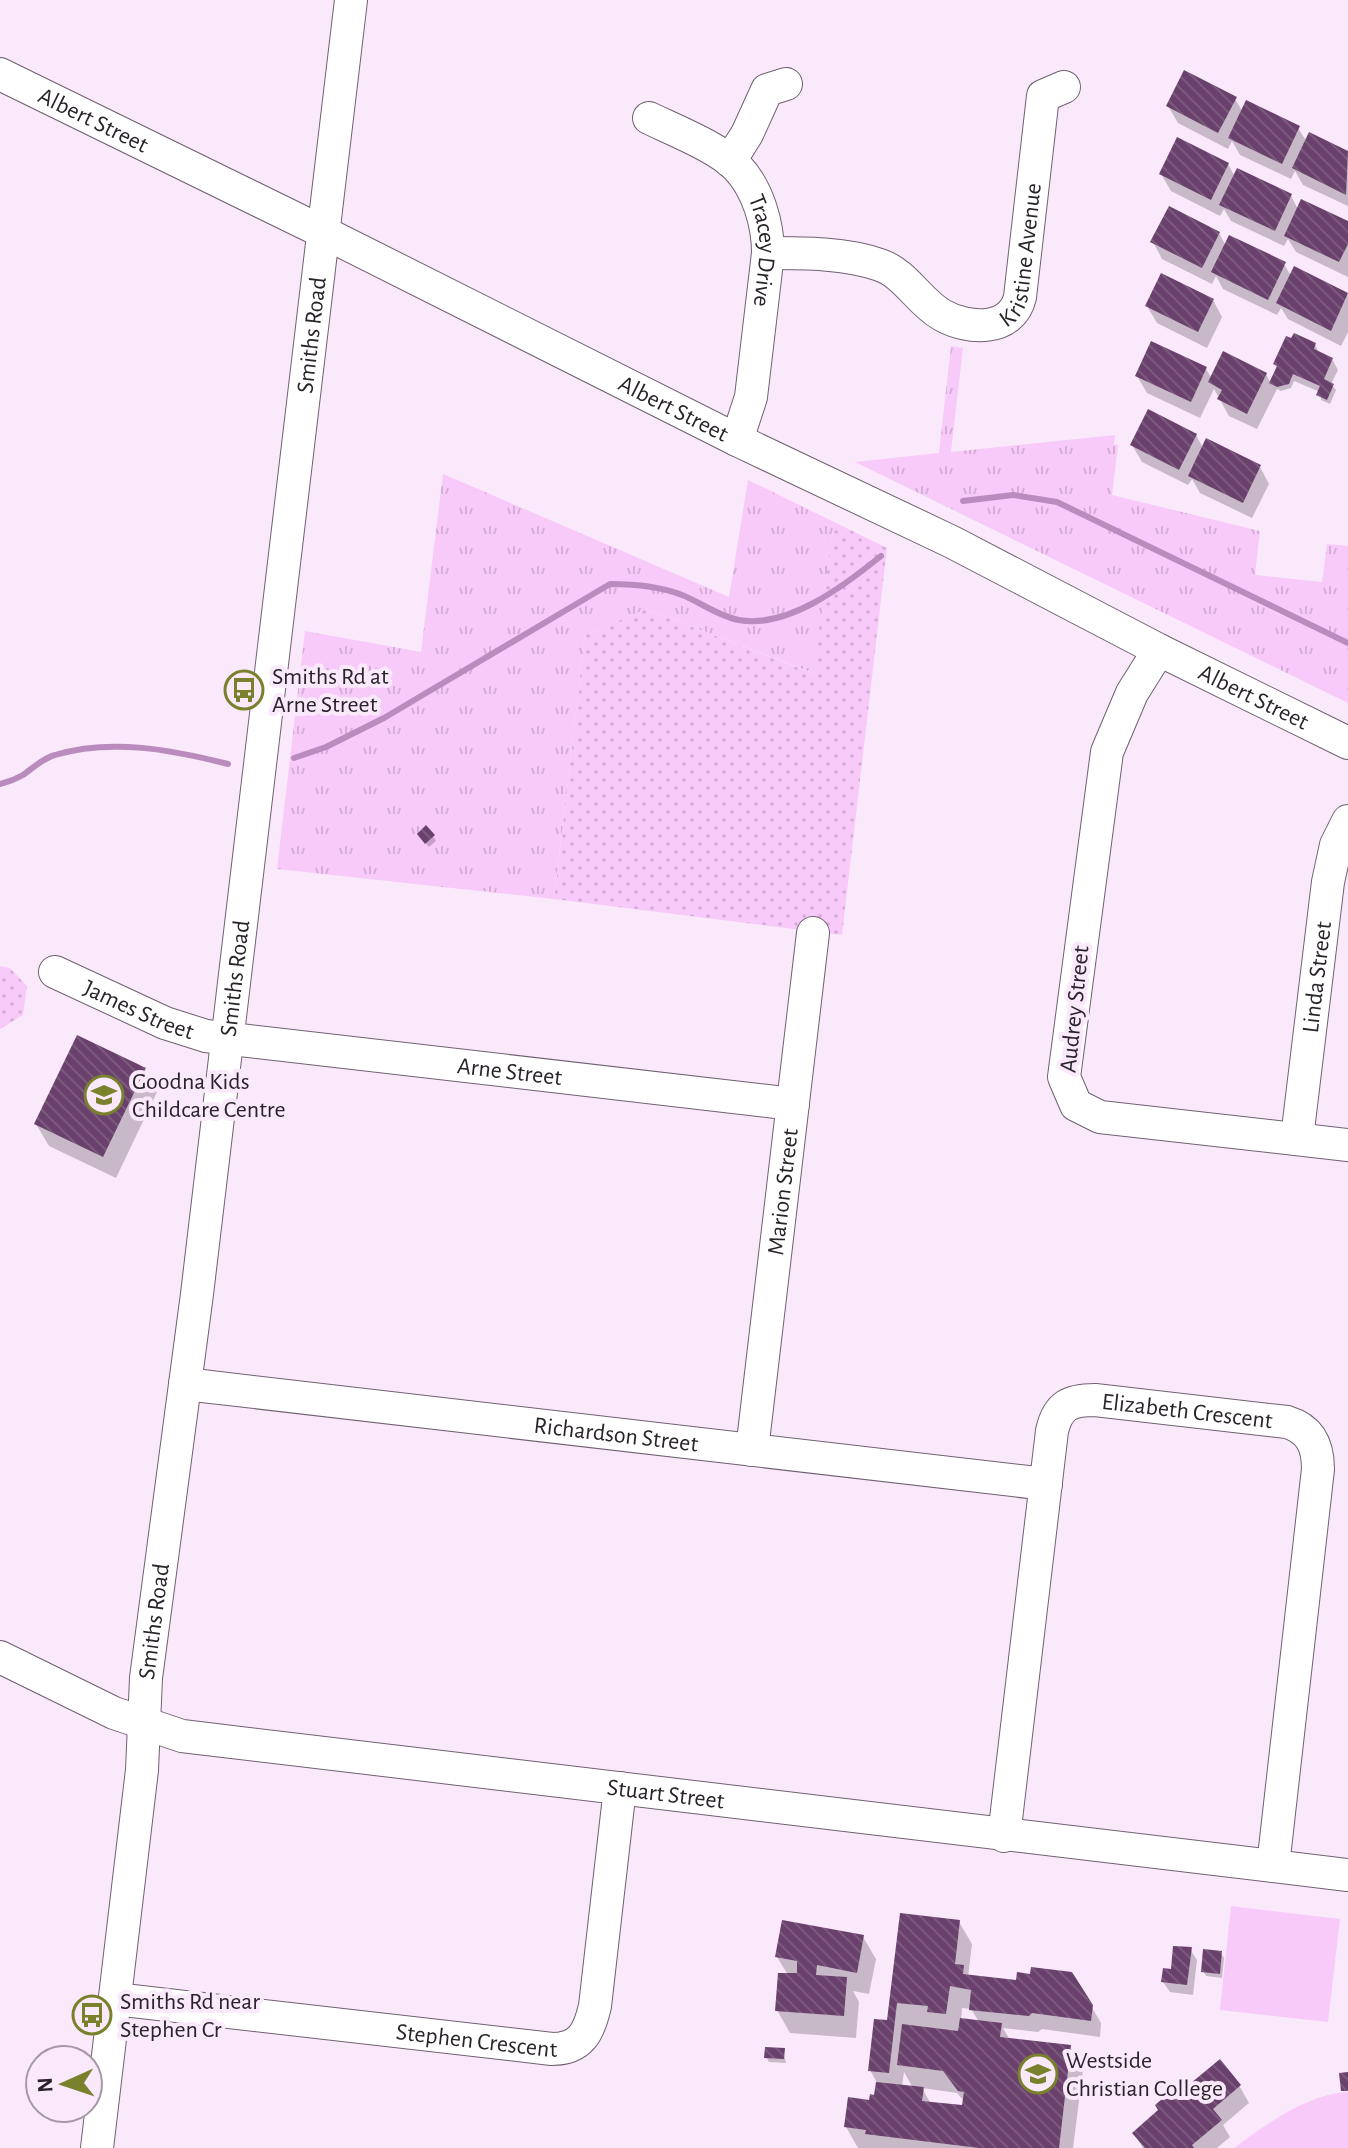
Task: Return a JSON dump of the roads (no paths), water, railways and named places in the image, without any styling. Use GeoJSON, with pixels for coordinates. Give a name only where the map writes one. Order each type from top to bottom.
{"type":"FeatureCollection","features":[{"type":"Feature","properties":{"kind":"street","name":"Smiths Road"},"geometry":{"type":"LineString","coordinates":[[97,2148],[142,1770],[146,1678],[185,1384],[351,0]]}},
{"type":"Feature","properties":{"kind":"street","name":"Albert Street"},"geometry":{"type":"LineString","coordinates":[[0,74],[737,440],[952,542],[1159,650],[1348,743]]}},
{"type":"Feature","properties":{"kind":"street"},"geometry":{"type":"LineString","coordinates":[[730,161],[747,134],[769,82]]}},
{"type":"Feature","properties":{"kind":"street","name":"Kristine Avenue"},"geometry":{"type":"LineString","coordinates":[[768,253],[857,259],[881,265],[897,274],[942,315],[985,325],[1005,321],[1018,306],[1020,297],[1043,88]]}},
{"type":"Feature","properties":{"kind":"street","name":"Tracey Drive"},"geometry":{"type":"LineString","coordinates":[[641,111],[730,161],[748,183],[763,213],[768,253],[751,397],[737,440]]}},
{"type":"Feature","properties":{"kind":"street","name":"Audrey Street"},"geometry":{"type":"LineString","coordinates":[[1159,650],[1132,693],[1107,752],[1064,1077],[1076,1105],[1100,1117],[1348,1145]]}},
{"type":"Feature","properties":{"kind":"street","name":"Linda Street"},"geometry":{"type":"LineString","coordinates":[[1297,1138],[1328,882],[1336,845],[1348,821]]}},
{"type":"Feature","properties":{"kind":"street","name":"Marion Street"},"geometry":{"type":"LineString","coordinates":[[752,1450],[813,933]]}},
{"type":"Feature","properties":{"kind":"street","name":"James Street"},"geometry":{"type":"LineString","coordinates":[[55,972],[177,1028],[226,1039]]}},
{"type":"Feature","properties":{"kind":"street","name":"Arne Street"},"geometry":{"type":"LineString","coordinates":[[226,1039],[793,1104]]}},
{"type":"Feature","properties":{"kind":"street","name":"Richardson Street"},"geometry":{"type":"LineString","coordinates":[[185,1384],[1046,1484]]}},
{"type":"Feature","properties":{"kind":"street","name":"Elizabeth Crescent"},"geometry":{"type":"LineString","coordinates":[[1004,1836],[1054,1421],[1058,1412],[1072,1401],[1095,1400],[1287,1422],[1306,1431],[1313,1440],[1318,1469],[1273,1866]]}},
{"type":"Feature","properties":{"kind":"street","name":"Stuart Street"},"geometry":{"type":"LineString","coordinates":[[0,1657],[114,1713],[198,1738],[1348,1875]]}},
{"type":"Feature","properties":{"kind":"street","name":"Stephen Crescent"},"geometry":{"type":"LineString","coordinates":[[115,1999],[564,2049],[587,2034],[595,2006],[620,1788]]}},
{"type":"Feature","properties":{"kind":"waterway"},"geometry":{"type":"LineString","coordinates":[[963,501],[1013,495],[1057,502],[1348,643]]}},
{"type":"Feature","properties":{"kind":"waterway"},"geometry":{"type":"LineString","coordinates":[[294,758],[326,747],[384,718],[610,584],[665,589],[717,613],[739,620],[758,621],[777,618],[815,602],[851,580],[881,556]]}},
{"type":"Feature","properties":{"kind":"waterway"},"geometry":{"type":"LineString","coordinates":[[0,784],[23,775],[51,756],[98,747],[142,748],[228,764]]}},
{"type":"Feature","properties":{"kind":"place","name":"Smiths Rd at Arne Street"},"geometry":{"type":"Point","coordinates":[244,690]}},
{"type":"Feature","properties":{"kind":"place","name":"Goodna Kids Childcare Centre"},"geometry":{"type":"Point","coordinates":[104,1095]}},
{"type":"Feature","properties":{"kind":"place","name":"Smiths Rd near Stephen Cr"},"geometry":{"type":"Point","coordinates":[92,2015]}},
{"type":"Feature","properties":{"kind":"place","name":"Westside Christian College"},"geometry":{"type":"Point","coordinates":[1038,2074]}}]}
